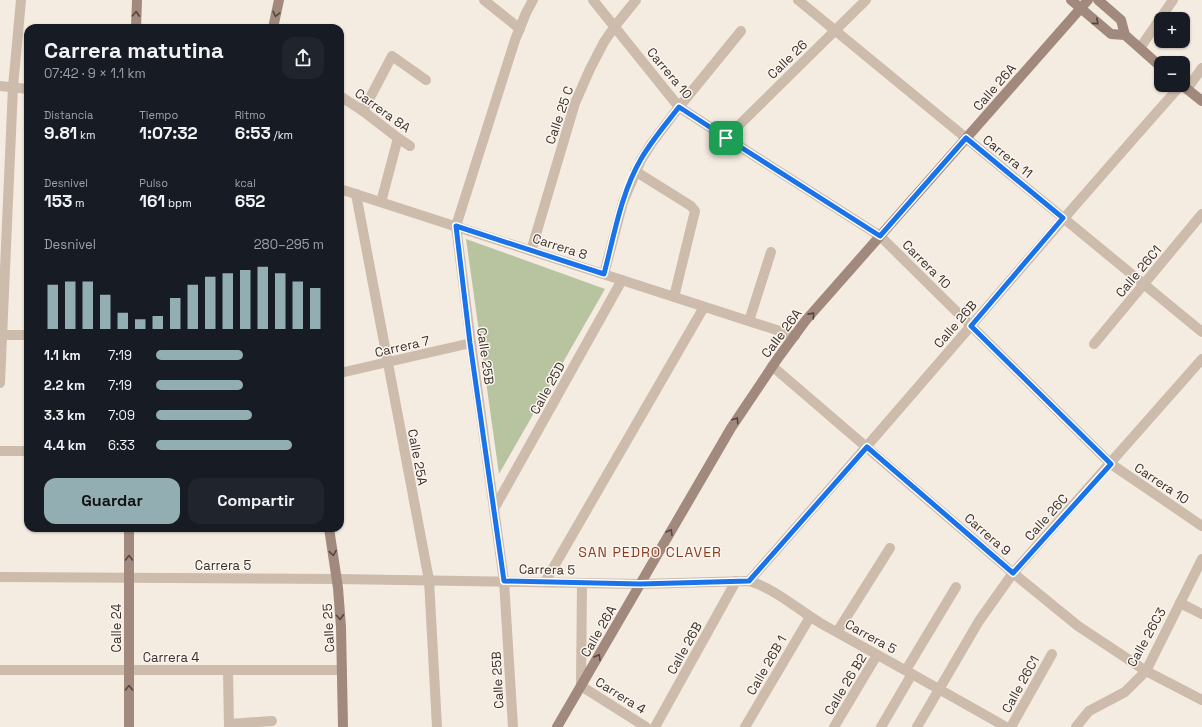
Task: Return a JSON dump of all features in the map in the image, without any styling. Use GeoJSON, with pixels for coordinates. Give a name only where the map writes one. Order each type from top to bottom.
{"type":"FeatureCollection","features":[{"type":"Feature","properties":{"kind":"street"},"geometry":{"type":"LineString","coordinates":[[0,383],[3,225],[21,0]]}},
{"type":"Feature","properties":{"kind":"street"},"geometry":{"type":"LineString","coordinates":[[136,24],[137,0]]}},
{"type":"Feature","properties":{"kind":"street"},"geometry":{"type":"LineString","coordinates":[[274,24],[279,0]]}},
{"type":"Feature","properties":{"kind":"street"},"geometry":{"type":"LineString","coordinates":[[484,0],[520,29]]}},
{"type":"Feature","properties":{"kind":"street","name":"Calle 25B"},"geometry":{"type":"LineString","coordinates":[[513,727],[504,581],[470,343],[456,226],[520,29],[533,0]]}},
{"type":"Feature","properties":{"kind":"street","name":"Carrera 10"},"geometry":{"type":"LineString","coordinates":[[593,0],[679,107],[880,236],[1111,464],[1202,526]]}},
{"type":"Feature","properties":{"kind":"street","name":"Calle 25 C"},"geometry":{"type":"LineString","coordinates":[[531,251],[575,103],[590,68],[604,42],[636,0]]}},
{"type":"Feature","properties":{"kind":"street","name":"Carrera 11"},"geometry":{"type":"LineString","coordinates":[[798,0],[1202,332]]}},
{"type":"Feature","properties":{"kind":"street","name":"Calle 26"},"geometry":{"type":"LineString","coordinates":[[726,138],[866,0]]}},
{"type":"Feature","properties":{"kind":"street"},"geometry":{"type":"LineString","coordinates":[[1071,0],[1111,34],[1125,35]]}},
{"type":"Feature","properties":{"kind":"street","name":"Calle 26A"},"geometry":{"type":"LineString","coordinates":[[557,727],[731,428],[772,366],[806,320],[1088,0]]}},
{"type":"Feature","properties":{"kind":"street"},"geometry":{"type":"LineString","coordinates":[[1098,0],[1121,20],[1125,35],[1154,61]]}},
{"type":"Feature","properties":{"kind":"street"},"geometry":{"type":"LineString","coordinates":[[1140,48],[1173,0]]}},
{"type":"Feature","properties":{"kind":"street"},"geometry":{"type":"LineString","coordinates":[[604,274],[623,202],[635,171],[651,144],[679,107],[741,31]]}},
{"type":"Feature","properties":{"kind":"street"},"geometry":{"type":"LineString","coordinates":[[363,111],[392,56],[426,80]]}},
{"type":"Feature","properties":{"kind":"street","name":"Calle 26B"},"geometry":{"type":"LineString","coordinates":[[1190,79],[1202,68]]}},
{"type":"Feature","properties":{"kind":"street"},"geometry":{"type":"LineString","coordinates":[[0,86],[24,88]]}},
{"type":"Feature","properties":{"kind":"street","name":"Calle 26B"},"geometry":{"type":"LineString","coordinates":[[749,581],[867,447],[1063,218],[1178,92]]}},
{"type":"Feature","properties":{"kind":"street"},"geometry":{"type":"LineString","coordinates":[[1190,92],[1202,102]]}},
{"type":"Feature","properties":{"kind":"street","name":"Carrera 8A"},"geometry":{"type":"LineString","coordinates":[[344,99],[410,146]]}},
{"type":"Feature","properties":{"kind":"street"},"geometry":{"type":"LineString","coordinates":[[381,202],[398,138]]}},
{"type":"Feature","properties":{"kind":"street"},"geometry":{"type":"LineString","coordinates":[[635,171],[691,206],[695,211],[674,297]]}},
{"type":"Feature","properties":{"kind":"street","name":"Carrera 8"},"geometry":{"type":"LineString","coordinates":[[344,190],[795,336]]}},
{"type":"Feature","properties":{"kind":"street","name":"Calle 25A"},"geometry":{"type":"LineString","coordinates":[[356,194],[429,580],[437,727]]}},
{"type":"Feature","properties":{"kind":"street","name":"Calle 26C1"},"geometry":{"type":"LineString","coordinates":[[1094,344],[1202,214]]}},
{"type":"Feature","properties":{"kind":"street"},"geometry":{"type":"LineString","coordinates":[[749,321],[771,252]]}},
{"type":"Feature","properties":{"kind":"street","name":"Calle 25D"},"geometry":{"type":"LineString","coordinates":[[494,509],[622,280]]}},
{"type":"Feature","properties":{"kind":"street"},"geometry":{"type":"LineString","coordinates":[[545,582],[704,307]]}},
{"type":"Feature","properties":{"kind":"street"},"geometry":{"type":"LineString","coordinates":[[1,335],[24,335]]}},
{"type":"Feature","properties":{"kind":"street","name":"Carrera 7"},"geometry":{"type":"LineString","coordinates":[[344,372],[470,343]]}},
{"type":"Feature","properties":{"kind":"street","name":"Calle 26C"},"geometry":{"type":"LineString","coordinates":[[917,727],[979,621],[1013,573],[1111,464],[1202,359]]}},
{"type":"Feature","properties":{"kind":"street","name":"Carrera 9"},"geometry":{"type":"LineString","coordinates":[[772,366],[1013,573],[1078,626],[1146,671],[1202,700]]}},
{"type":"Feature","properties":{"kind":"street"},"geometry":{"type":"LineString","coordinates":[[0,451],[24,451]]}},
{"type":"Feature","properties":{"kind":"street","name":"Calle 24"},"geometry":{"type":"LineString","coordinates":[[129,532],[129,727]]}},
{"type":"Feature","properties":{"kind":"street","name":"Calle 25"},"geometry":{"type":"LineString","coordinates":[[330,532],[337,579],[341,627],[343,727]]}},
{"type":"Feature","properties":{"kind":"street"},"geometry":{"type":"LineString","coordinates":[[836,632],[890,548]]}},
{"type":"Feature","properties":{"kind":"street","name":"Calle 26C3"},"geometry":{"type":"LineString","coordinates":[[1077,727],[1089,711],[1125,692],[1146,671],[1202,559]]}},
{"type":"Feature","properties":{"kind":"street","name":"Carrera 5"},"geometry":{"type":"LineString","coordinates":[[0,577],[429,580],[640,584],[749,581],[762,585],[836,632],[939,688],[1006,727]]}},
{"type":"Feature","properties":{"kind":"street","name":"Calle 26B"},"geometry":{"type":"LineString","coordinates":[[655,727],[736,582]]}},
{"type":"Feature","properties":{"kind":"street"},"geometry":{"type":"LineString","coordinates":[[581,686],[582,583]]}},
{"type":"Feature","properties":{"kind":"street"},"geometry":{"type":"LineString","coordinates":[[881,727],[909,672],[956,587]]}},
{"type":"Feature","properties":{"kind":"street"},"geometry":{"type":"LineString","coordinates":[[1180,603],[1202,614]]}},
{"type":"Feature","properties":{"kind":"street","name":"Calle 26B 1"},"geometry":{"type":"LineString","coordinates":[[745,727],[810,616]]}},
{"type":"Feature","properties":{"kind":"street","name":"Calle 26C1"},"geometry":{"type":"LineString","coordinates":[[1011,727],[1052,654]]}},
{"type":"Feature","properties":{"kind":"street","name":"Calle 26 B2"},"geometry":{"type":"LineString","coordinates":[[834,727],[877,655]]}},
{"type":"Feature","properties":{"kind":"street","name":"Carrera 4"},"geometry":{"type":"LineString","coordinates":[[0,670],[342,670]]}},
{"type":"Feature","properties":{"kind":"street"},"geometry":{"type":"LineString","coordinates":[[228,670],[229,725],[272,721]]}},
{"type":"Feature","properties":{"kind":"street","name":"Carrera 4"},"geometry":{"type":"LineString","coordinates":[[581,686],[646,727]]}},
{"type":"Feature","properties":{"kind":"green space"},"geometry":{"type":"Polygon","coordinates":[[[466,239],[605,289],[499,474],[466,239]]]}},
{"type":"Feature","properties":{"kind":"district","name":"SAN PEDRO CLAVER"},"geometry":{"type":"Point","coordinates":[650,552]}},
{"type":"Feature","properties":{"kind":"route"},"geometry":{"type":"LineString","coordinates":[[679,107],[726,138],[880,236],[966,138],[1063,218],[971,326],[1111,464],[1013,573],[867,447],[749,581],[640,584],[504,581],[470,343],[456,226],[604,274],[623,202],[635,171],[651,144],[679,107]]}}]}
